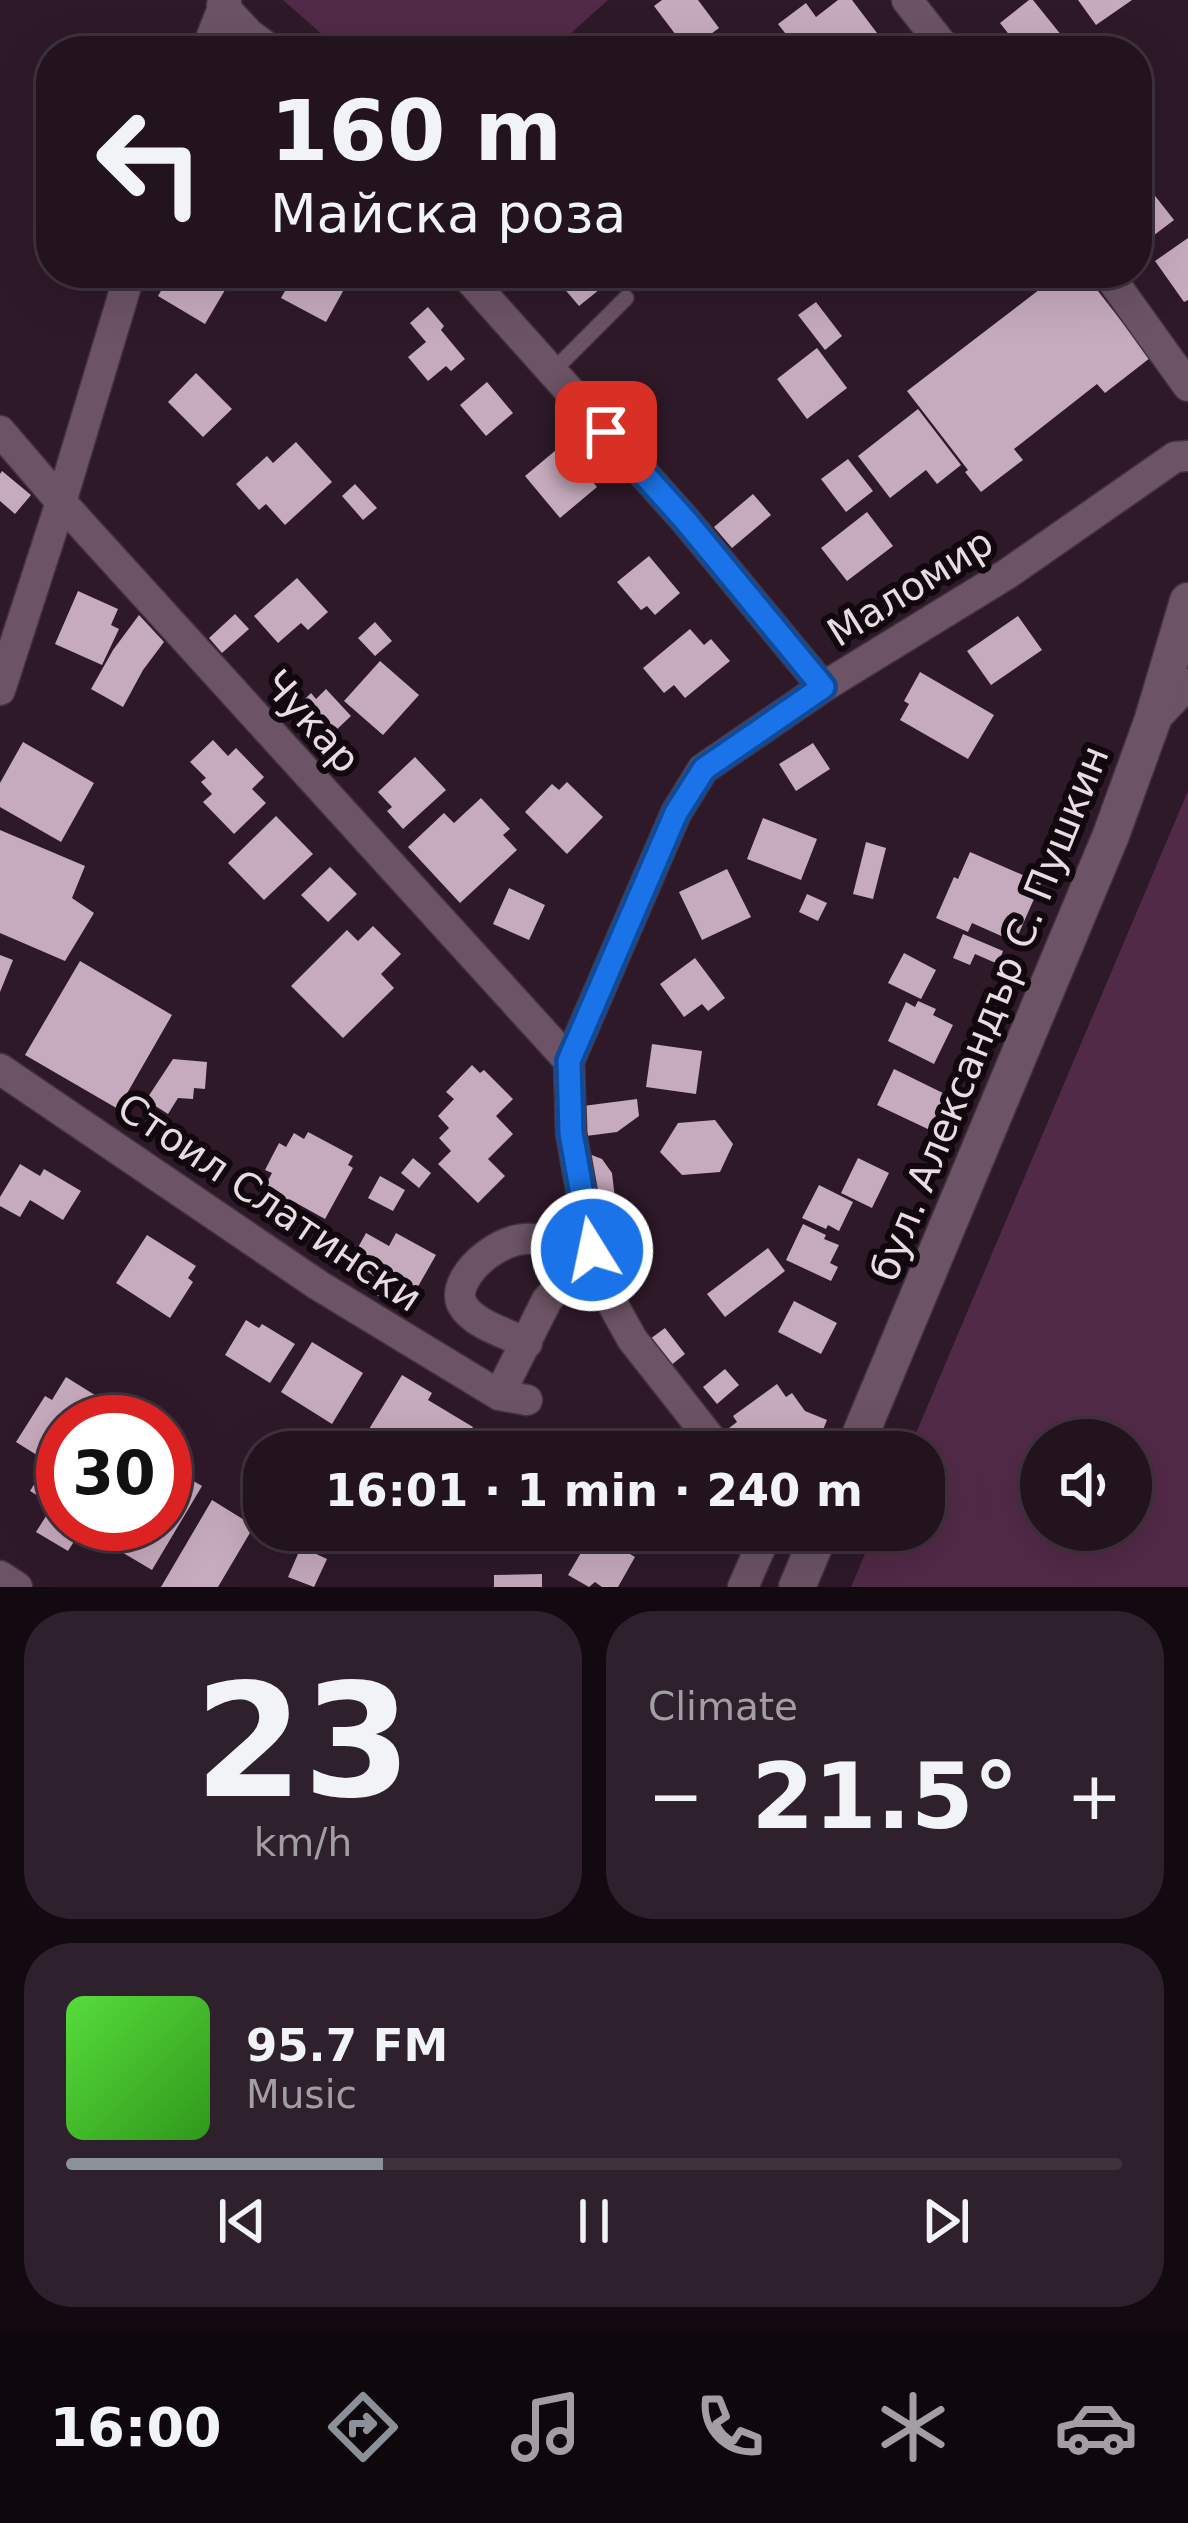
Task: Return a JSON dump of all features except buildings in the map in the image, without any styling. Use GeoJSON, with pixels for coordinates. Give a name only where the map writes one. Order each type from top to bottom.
{"type":"FeatureCollection","features":[{"type":"Feature","properties":{"kind":"main road","name":"бул. Александър С. Пушкин"},"geometry":{"type":"LineString","coordinates":[[862,1431],[1102,857],[1152,722],[1188,601]]}},
{"type":"Feature","properties":{"kind":"main road"},"geometry":{"type":"LineString","coordinates":[[797,1587],[812,1551]]}},
{"type":"Feature","properties":{"kind":"street"},"geometry":{"type":"LineString","coordinates":[[907,0],[933,36]]}},
{"type":"Feature","properties":{"kind":"street"},"geometry":{"type":"LineString","coordinates":[[212,36],[224,3]]}},
{"type":"Feature","properties":{"kind":"street"},"geometry":{"type":"LineString","coordinates":[[224,3],[252,36]]}},
{"type":"Feature","properties":{"kind":"street"},"geometry":{"type":"LineString","coordinates":[[0,689],[125,288]]}},
{"type":"Feature","properties":{"kind":"street"},"geometry":{"type":"LineString","coordinates":[[477,288],[686,521],[823,687]]}},
{"type":"Feature","properties":{"kind":"street"},"geometry":{"type":"LineString","coordinates":[[1118,288],[1188,386]]}},
{"type":"Feature","properties":{"kind":"street","name":"Чукар"},"geometry":{"type":"LineString","coordinates":[[0,431],[569,1061]]}},
{"type":"Feature","properties":{"kind":"street","name":"Маломир"},"geometry":{"type":"LineString","coordinates":[[704,1431],[632,1339],[601,1282],[571,1133],[569,1061],[676,813],[704,769],[823,687],[1007,574],[1175,458],[1188,457]]}},
{"type":"Feature","properties":{"kind":"street"},"geometry":{"type":"LineString","coordinates":[[1152,722],[1188,684]]}},
{"type":"Feature","properties":{"kind":"street","name":"Стоил Слатински"},"geometry":{"type":"LineString","coordinates":[[0,1069],[318,1286],[513,1398],[527,1343],[548,1300],[592,1250]]}},
{"type":"Feature","properties":{"kind":"street"},"geometry":{"type":"LineString","coordinates":[[527,1343],[476,1318],[463,1306],[464,1282],[477,1263],[501,1243],[532,1238],[550,1246],[567,1275]]}},
{"type":"Feature","properties":{"kind":"street"},"geometry":{"type":"LineString","coordinates":[[743,1587],[759,1551]]}},
{"type":"Feature","properties":{"kind":"street"},"geometry":{"type":"LineString","coordinates":[[0,1576],[16,1587]]}},
{"type":"Feature","properties":{"kind":"lane"},"geometry":{"type":"LineString","coordinates":[[552,372],[626,298]]}},
{"type":"Feature","properties":{"kind":"shaded area"},"geometry":{"type":"Polygon","coordinates":[[[283,0],[608,0],[568,36],[324,36],[283,0]]]}},
{"type":"Feature","properties":{"kind":"shaded area"},"geometry":{"type":"Polygon","coordinates":[[[1188,791],[1188,1587],[851,1587],[866,1551],[945,1551],[945,1431],[917,1431],[1188,791]]]}},
{"type":"Feature","properties":{"kind":"route"},"geometry":{"type":"LineString","coordinates":[[592,1250],[571,1133],[569,1061],[676,813],[704,769],[823,687],[606,432]]}}]}
